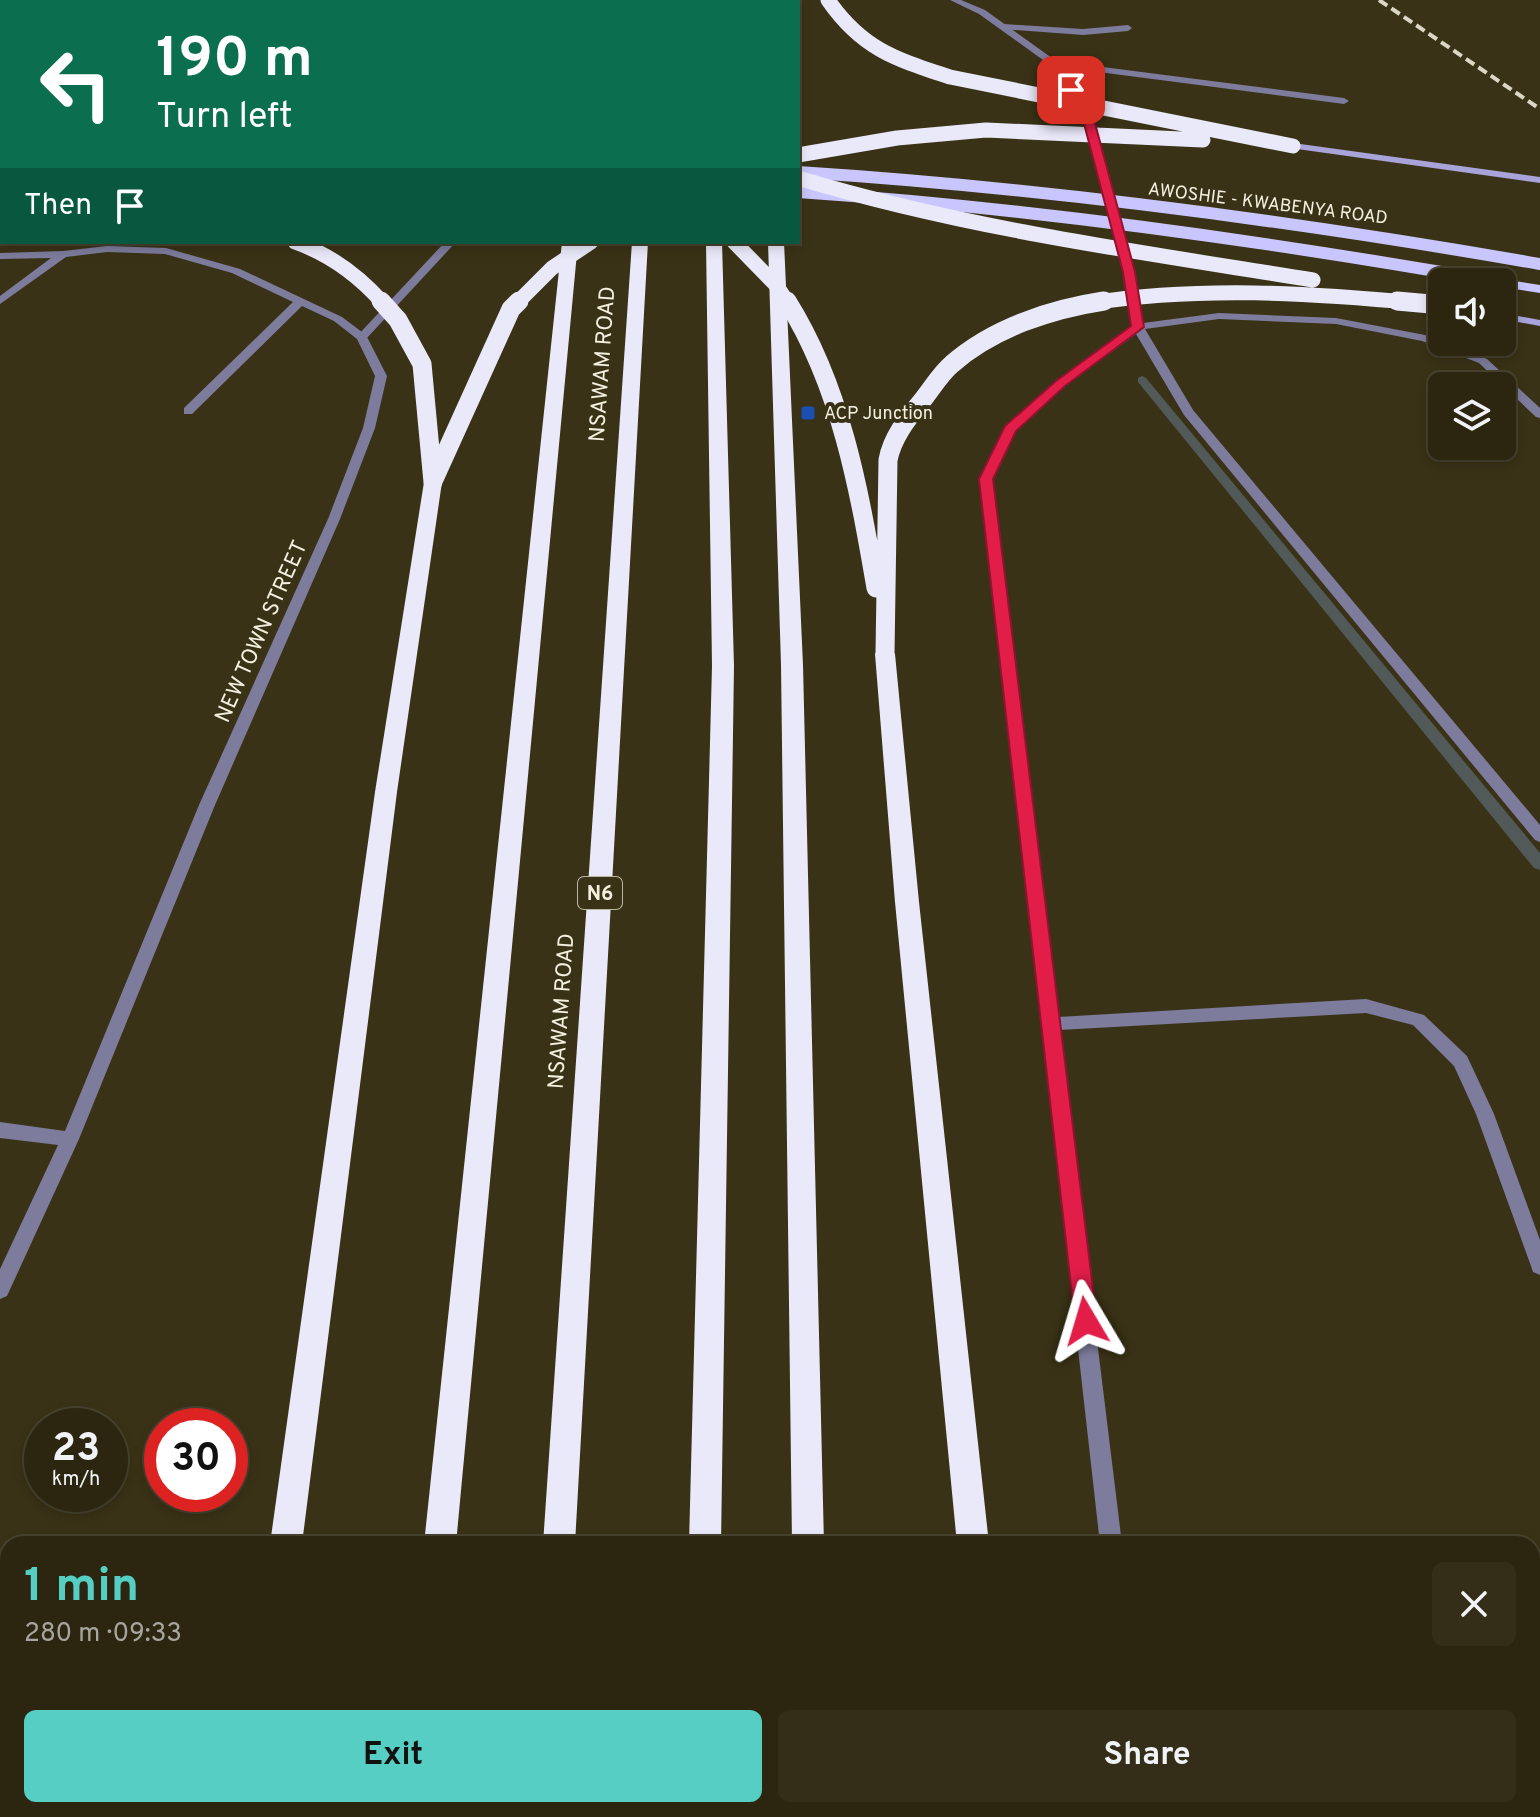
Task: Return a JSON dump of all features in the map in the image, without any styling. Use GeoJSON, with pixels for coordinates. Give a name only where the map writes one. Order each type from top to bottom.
{"type":"FeatureCollection","features":[{"type":"Feature","properties":{"kind":"highway"},"geometry":{"type":"LineString","coordinates":[[828,0],[833,12],[856,34],[907,63],[986,87],[1102,106],[1293,146]]}},
{"type":"Feature","properties":{"kind":"highway"},"geometry":{"type":"LineString","coordinates":[[800,155],[897,138],[986,130],[1105,133],[1293,146]]}},
{"type":"Feature","properties":{"kind":"highway"},"geometry":{"type":"LineString","coordinates":[[800,179],[888,205],[998,229],[1171,255],[1428,301]]}},
{"type":"Feature","properties":{"kind":"highway"},"geometry":{"type":"LineString","coordinates":[[287,1536],[386,792],[433,482],[422,364],[398,320],[364,282],[315,249],[301,244]]}},
{"type":"Feature","properties":{"kind":"highway"},"geometry":{"type":"LineString","coordinates":[[441,1536],[570,244]]}},
{"type":"Feature","properties":{"kind":"highway"},"geometry":{"type":"LineString","coordinates":[[433,482],[511,309],[552,268],[588,244]]}},
{"type":"Feature","properties":{"kind":"highway","name":"NSAWAM ROAD"},"geometry":{"type":"LineString","coordinates":[[559,1536],[640,244]]}},
{"type":"Feature","properties":{"kind":"highway"},"geometry":{"type":"LineString","coordinates":[[705,1536],[723,666],[714,244]]}},
{"type":"Feature","properties":{"kind":"highway"},"geometry":{"type":"LineString","coordinates":[[736,244],[780,291],[812,347],[864,509],[885,654],[907,902],[972,1536]]}},
{"type":"Feature","properties":{"kind":"highway"},"geometry":{"type":"LineString","coordinates":[[776,244],[792,665],[808,1536]]}},
{"type":"Feature","properties":{"kind":"highway"},"geometry":{"type":"LineString","coordinates":[[885,654],[889,453],[920,397],[960,354],[1013,326],[1066,307],[1164,292],[1247,289],[1428,303]]}},
{"type":"Feature","properties":{"kind":"main road","name":"AWOSHIE - KWABENYA ROAD"},"geometry":{"type":"LineString","coordinates":[[800,172],[1009,189],[1358,231],[1540,264]]}},
{"type":"Feature","properties":{"kind":"main road","name":"AWOSHIE - KWABENYA ROAD"},"geometry":{"type":"LineString","coordinates":[[800,192],[915,199],[1161,229],[1428,271]]}},
{"type":"Feature","properties":{"kind":"main road","name":"AWOSHIE - KWABENYA ROAD"},"geometry":{"type":"LineString","coordinates":[[1516,285],[1540,289]]}},
{"type":"Feature","properties":{"kind":"street"},"geometry":{"type":"LineString","coordinates":[[954,0],[982,12],[1053,63],[1088,116],[1129,272],[1138,327],[1188,412],[1540,836]]}},
{"type":"Feature","properties":{"kind":"street"},"geometry":{"type":"LineString","coordinates":[[1004,27],[1083,32],[1128,28]]}},
{"type":"Feature","properties":{"kind":"street"},"geometry":{"type":"LineString","coordinates":[[1053,63],[1344,101]]}},
{"type":"Feature","properties":{"kind":"street"},"geometry":{"type":"LineString","coordinates":[[1293,146],[1540,180]]}},
{"type":"Feature","properties":{"kind":"street"},"geometry":{"type":"LineString","coordinates":[[0,256],[107,249],[166,251],[236,271],[279,289],[338,319],[362,337],[449,244]]}},
{"type":"Feature","properties":{"kind":"street"},"geometry":{"type":"LineString","coordinates":[[0,301],[63,254]]}},
{"type":"Feature","properties":{"kind":"street"},"geometry":{"type":"LineString","coordinates":[[188,411],[300,302]]}},
{"type":"Feature","properties":{"kind":"street"},"geometry":{"type":"LineString","coordinates":[[1110,1536],[986,479],[1010,429],[1061,384],[1138,327],[1219,316],[1336,321],[1425,338],[1483,361],[1540,414]]}},
{"type":"Feature","properties":{"kind":"street"},"geometry":{"type":"LineString","coordinates":[[1516,319],[1540,323]]}},
{"type":"Feature","properties":{"kind":"street","name":"NEW TOWN STREET"},"geometry":{"type":"LineString","coordinates":[[0,1290],[70,1139],[207,805],[334,519],[369,428],[381,376],[362,337]]}},
{"type":"Feature","properties":{"kind":"street"},"geometry":{"type":"LineString","coordinates":[[1050,1024],[1366,1006],[1418,1020],[1461,1061],[1485,1114],[1540,1266]]}},
{"type":"Feature","properties":{"kind":"street"},"geometry":{"type":"LineString","coordinates":[[0,1130],[70,1139]]}},
{"type":"Feature","properties":{"kind":"waterway"},"geometry":{"type":"LineString","coordinates":[[1142,380],[1540,864]]}},
{"type":"Feature","properties":{"kind":"railway"},"geometry":{"type":"LineString","coordinates":[[1379,0],[1540,109]]}},
{"type":"Feature","properties":{"kind":"place","name":"ACP Junction"},"geometry":{"type":"Point","coordinates":[808,413]}},
{"type":"Feature","properties":{"kind":"route"},"geometry":{"type":"LineString","coordinates":[[1071,90],[1088,116],[1129,272],[1138,327],[1061,384],[1010,429],[986,479],[1086,1321]]}}]}
